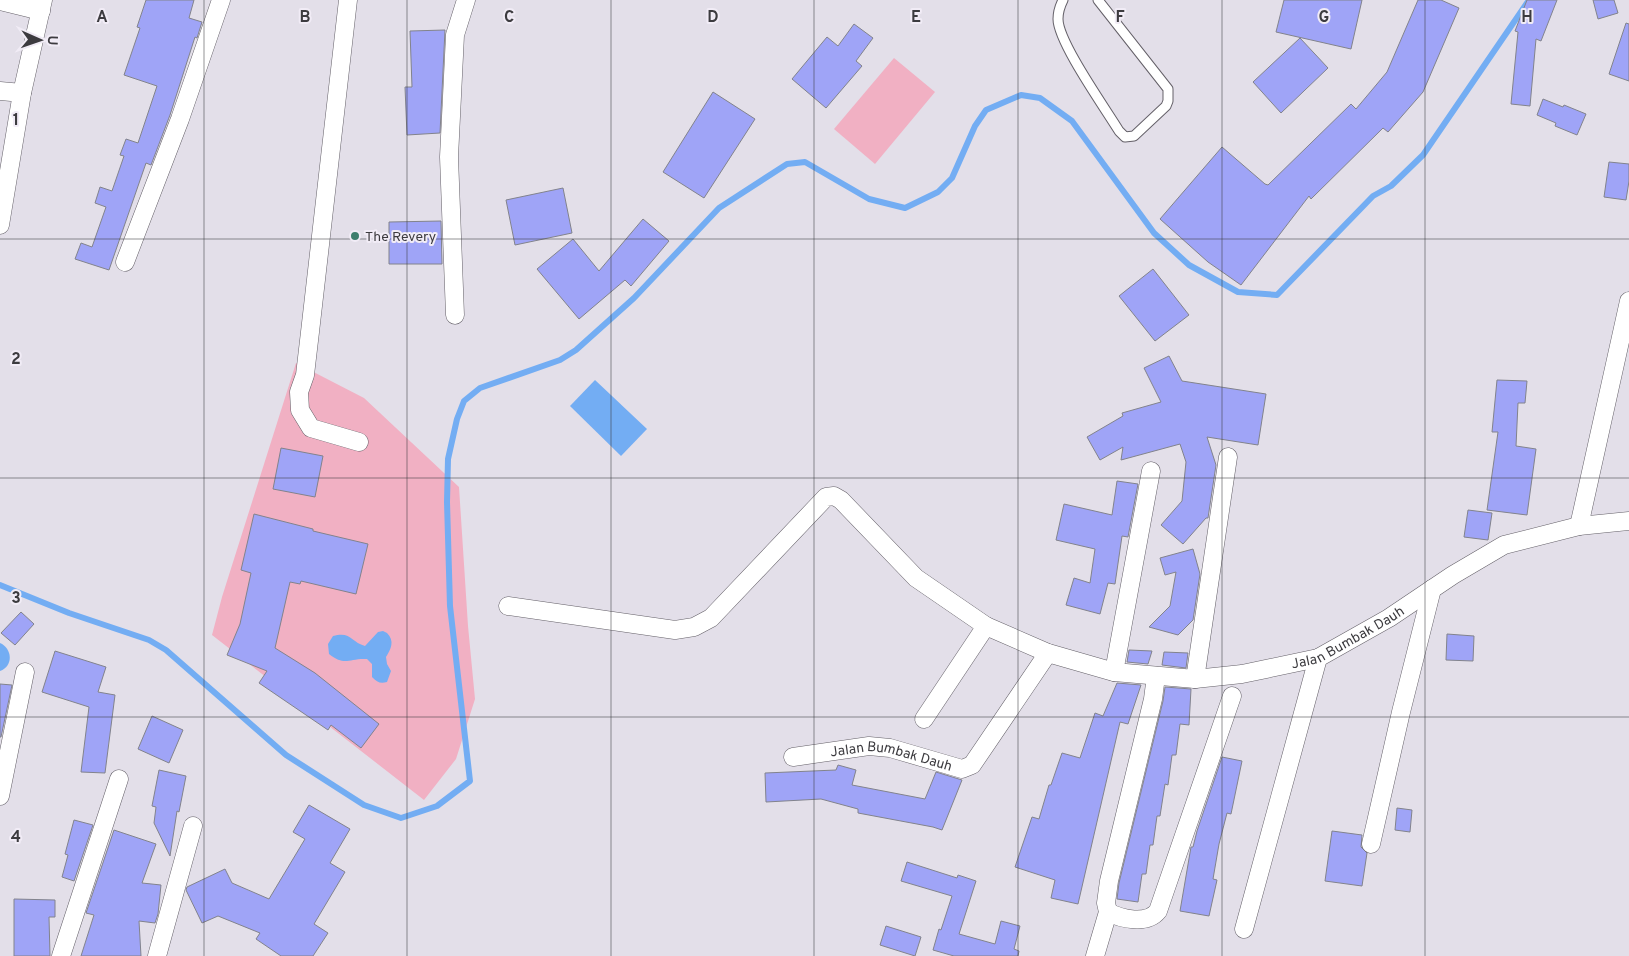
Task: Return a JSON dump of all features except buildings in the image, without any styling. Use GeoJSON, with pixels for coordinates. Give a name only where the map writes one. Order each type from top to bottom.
{"type":"FeatureCollection","features":[{"type":"Feature","properties":{"kind":"street"},"geometry":{"type":"LineString","coordinates":[[125,262],[180,119],[221,0]]}},
{"type":"Feature","properties":{"kind":"street"},"geometry":{"type":"LineString","coordinates":[[348,0],[310,332],[300,392],[300,410],[311,428],[359,442]]}},
{"type":"Feature","properties":{"kind":"street"},"geometry":{"type":"LineString","coordinates":[[455,315],[449,157],[455,35],[466,0]]}},
{"type":"Feature","properties":{"kind":"street"},"geometry":{"type":"LineString","coordinates":[[0,2],[42,6],[22,93],[0,225]]}},
{"type":"Feature","properties":{"kind":"street"},"geometry":{"type":"LineString","coordinates":[[0,91],[22,93]]}},
{"type":"Feature","properties":{"kind":"street"},"geometry":{"type":"LineString","coordinates":[[1579,526],[1629,302]]}},
{"type":"Feature","properties":{"kind":"street"},"geometry":{"type":"LineString","coordinates":[[1195,679],[1228,457]]}},
{"type":"Feature","properties":{"kind":"street"},"geometry":{"type":"LineString","coordinates":[[1114,672],[1151,471]]}},
{"type":"Feature","properties":{"kind":"street","name":"Jalan Bumbak Dauh"},"geometry":{"type":"LineString","coordinates":[[508,606],[675,630],[694,627],[711,618],[826,497],[834,496],[841,500],[916,578],[986,626],[1048,653],[1114,672],[1195,679],[1242,674],[1318,658],[1389,618],[1453,575],[1504,546],[1579,526],[1629,522]]}},
{"type":"Feature","properties":{"kind":"street"},"geometry":{"type":"LineString","coordinates":[[1371,844],[1401,712],[1432,589]]}},
{"type":"Feature","properties":{"kind":"street"},"geometry":{"type":"LineString","coordinates":[[924,719],[986,626]]}},
{"type":"Feature","properties":{"kind":"street","name":"Jalan Bumbak Dauh"},"geometry":{"type":"LineString","coordinates":[[793,757],[869,746],[890,748],[956,768],[967,768],[972,765],[1048,653]]}},
{"type":"Feature","properties":{"kind":"street"},"geometry":{"type":"LineString","coordinates":[[1244,929],[1318,658]]}},
{"type":"Feature","properties":{"kind":"street"},"geometry":{"type":"LineString","coordinates":[[0,796],[25,672]]}},
{"type":"Feature","properties":{"kind":"street"},"geometry":{"type":"LineString","coordinates":[[1095,956],[1108,912],[1106,903],[1109,881],[1153,699],[1156,676]]}},
{"type":"Feature","properties":{"kind":"street"},"geometry":{"type":"LineString","coordinates":[[1108,912],[1118,916],[1145,919],[1155,916],[1158,911],[1232,696]]}},
{"type":"Feature","properties":{"kind":"street"},"geometry":{"type":"LineString","coordinates":[[61,956],[119,779]]}},
{"type":"Feature","properties":{"kind":"street"},"geometry":{"type":"LineString","coordinates":[[157,956],[193,826]]}},
{"type":"Feature","properties":{"kind":"lane"},"geometry":{"type":"LineString","coordinates":[[1063,0],[1058,19],[1062,36],[1119,130],[1125,136],[1134,136],[1166,106],[1168,89],[1098,0]]}},
{"type":"Feature","properties":{"kind":"shaded area"},"geometry":{"type":"Polygon","coordinates":[[[894,58],[935,92],[875,164],[834,129],[894,58]]]}},
{"type":"Feature","properties":{"kind":"shaded area"},"geometry":{"type":"Polygon","coordinates":[[[296,363],[364,398],[459,487],[475,699],[456,759],[424,800],[212,635],[222,597],[296,363]]]}},
{"type":"Feature","properties":{"kind":"water"},"geometry":{"type":"Polygon","coordinates":[[[595,380],[647,429],[621,456],[570,406],[595,380]]]}},
{"type":"Feature","properties":{"kind":"water"},"geometry":{"type":"Polygon","coordinates":[[[383,631],[387,633],[392,642],[386,657],[391,671],[387,682],[379,682],[372,677],[372,664],[367,659],[343,661],[329,654],[328,644],[333,636],[344,635],[365,646],[378,632],[383,631]]]}},
{"type":"Feature","properties":{"kind":"water"},"geometry":{"type":"Polygon","coordinates":[[[0,643],[7,649],[10,657],[8,665],[0,671],[0,643]]]}},
{"type":"Feature","properties":{"kind":"waterway"},"geometry":{"type":"LineString","coordinates":[[0,585],[69,613],[149,640],[166,650],[286,755],[364,805],[401,818],[437,806],[470,781],[450,606],[447,502],[448,459],[457,419],[464,401],[480,388],[560,360],[576,350],[634,298],[719,208],[787,164],[805,162],[869,199],[905,208],[938,192],[952,178],[975,126],[986,110],[1021,95],[1040,98],[1072,121],[1154,233],[1189,265],[1238,292],[1277,295],[1373,196],[1391,186],[1423,155],[1529,0]]}},
{"type":"Feature","properties":{"kind":"place","name":"The Revery"},"geometry":{"type":"Point","coordinates":[355,236]}}]}
